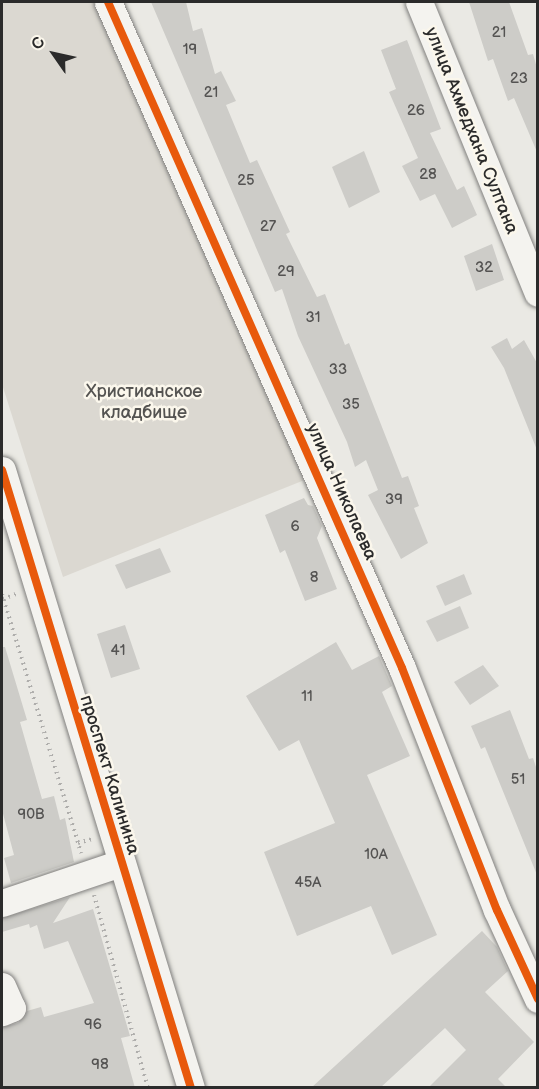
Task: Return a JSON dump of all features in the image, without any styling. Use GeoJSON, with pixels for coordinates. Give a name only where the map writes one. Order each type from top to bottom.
{"type":"FeatureCollection","features":[{"type":"Feature","properties":{"kind":"street","name":"улица Николаева"},"geometry":{"type":"LineString","coordinates":[[108,2],[398,658],[497,910],[537,999]]}},
{"type":"Feature","properties":{"kind":"street","name":"улица Ахмедхана Султана"},"geometry":{"type":"LineString","coordinates":[[419,2],[537,293]]}},
{"type":"Feature","properties":{"kind":"street","name":"проспект Калинина"},"geometry":{"type":"LineString","coordinates":[[2,470],[13,553],[121,863],[191,1088]]}},
{"type":"Feature","properties":{"kind":"street"},"geometry":{"type":"LineString","coordinates":[[2,903],[121,863]]}},
{"type":"Feature","properties":{"kind":"street"},"geometry":{"type":"LineString","coordinates":[[2,986],[12,1008],[2,1012]]}},
{"type":"Feature","properties":{"kind":"path"},"geometry":{"type":"LineString","coordinates":[[2,594],[88,875],[148,1088]]}},
{"type":"Feature","properties":{"kind":"green space","name":"Христианское кладбище"},"geometry":{"type":"Polygon","coordinates":[[[2,2],[108,2],[317,475],[63,577],[2,384],[2,2]]]}},
{"type":"Feature","properties":{"kind":"building"},"geometry":{"type":"Polygon","coordinates":[[[151,2],[186,2],[193,31],[202,28],[215,74],[221,71],[236,101],[226,105],[250,163],[257,160],[290,232],[286,234],[317,297],[325,294],[345,345],[349,343],[402,478],[408,476],[419,506],[414,508],[428,543],[401,559],[368,495],[378,490],[366,460],[355,467],[347,442],[298,336],[282,289],[275,292],[151,2]]]}},
{"type":"Feature","properties":{"kind":"building"},"geometry":{"type":"Polygon","coordinates":[[[469,2],[509,2],[528,55],[533,54],[537,68],[537,152],[514,98],[508,101],[493,59],[488,61],[469,2]]]}},
{"type":"Feature","properties":{"kind":"building"},"geometry":{"type":"Polygon","coordinates":[[[407,40],[441,129],[430,133],[457,190],[464,186],[477,215],[452,228],[435,194],[420,201],[402,166],[418,158],[389,92],[396,89],[381,50],[407,40]]]}},
{"type":"Feature","properties":{"kind":"building"},"geometry":{"type":"Polygon","coordinates":[[[364,151],[380,192],[349,208],[332,167],[364,151]]]}},
{"type":"Feature","properties":{"kind":"building"},"geometry":{"type":"Polygon","coordinates":[[[492,244],[504,280],[476,291],[464,256],[492,244]]]}},
{"type":"Feature","properties":{"kind":"building"},"geometry":{"type":"Polygon","coordinates":[[[507,338],[512,349],[524,340],[537,363],[537,450],[504,368],[491,347],[507,338]]]}},
{"type":"Feature","properties":{"kind":"building"},"geometry":{"type":"Polygon","coordinates":[[[304,498],[308,505],[313,506],[322,526],[317,538],[337,589],[305,601],[285,550],[280,553],[265,515],[304,498]]]}},
{"type":"Feature","properties":{"kind":"building"},"geometry":{"type":"Polygon","coordinates":[[[160,548],[171,572],[126,589],[115,565],[160,548]]]}},
{"type":"Feature","properties":{"kind":"building"},"geometry":{"type":"Polygon","coordinates":[[[464,574],[472,594],[445,606],[436,586],[464,574]]]}},
{"type":"Feature","properties":{"kind":"building"},"geometry":{"type":"Polygon","coordinates":[[[460,606],[469,628],[437,642],[426,621],[460,606]]]}},
{"type":"Feature","properties":{"kind":"building"},"geometry":{"type":"Polygon","coordinates":[[[125,625],[140,669],[111,678],[97,634],[125,625]]]}},
{"type":"Feature","properties":{"kind":"building"},"geometry":{"type":"Polygon","coordinates":[[[336,642],[352,670],[379,656],[392,686],[382,692],[410,756],[367,775],[437,935],[392,955],[371,906],[297,936],[264,852],[335,823],[299,740],[279,751],[246,696],[336,642]]]}},
{"type":"Feature","properties":{"kind":"building"},"geometry":{"type":"Polygon","coordinates":[[[2,647],[5,647],[27,720],[20,722],[42,799],[54,796],[60,820],[65,818],[74,862],[11,883],[4,858],[14,855],[2,810],[2,647]]]}},
{"type":"Feature","properties":{"kind":"building"},"geometry":{"type":"Polygon","coordinates":[[[483,665],[499,686],[470,705],[454,682],[483,665]]]}},
{"type":"Feature","properties":{"kind":"building"},"geometry":{"type":"Polygon","coordinates":[[[510,710],[529,759],[533,758],[537,770],[537,875],[485,747],[481,749],[471,726],[510,710]]]}},
{"type":"Feature","properties":{"kind":"building"},"geometry":{"type":"Polygon","coordinates":[[[70,897],[53,923],[93,909],[130,1036],[121,1038],[135,1088],[2,1088],[2,1027],[18,1023],[27,1011],[41,1007],[44,1017],[94,1003],[68,941],[44,949],[37,925],[30,928],[29,924],[2,932],[2,918],[70,897]]]}},
{"type":"Feature","properties":{"kind":"building"},"geometry":{"type":"Polygon","coordinates":[[[482,931],[497,947],[508,971],[485,992],[534,1042],[498,1079],[507,1088],[428,1088],[466,1050],[445,1028],[380,1088],[311,1088],[482,931]]]}},
{"type":"Feature","properties":{"kind":"cycle path"},"geometry":{"type":"LineString","coordinates":[[108,2],[402,668],[497,910],[538,999]]}},
{"type":"Feature","properties":{"kind":"cycle path"},"geometry":{"type":"LineString","coordinates":[[2,470],[191,1088]]}}]}
